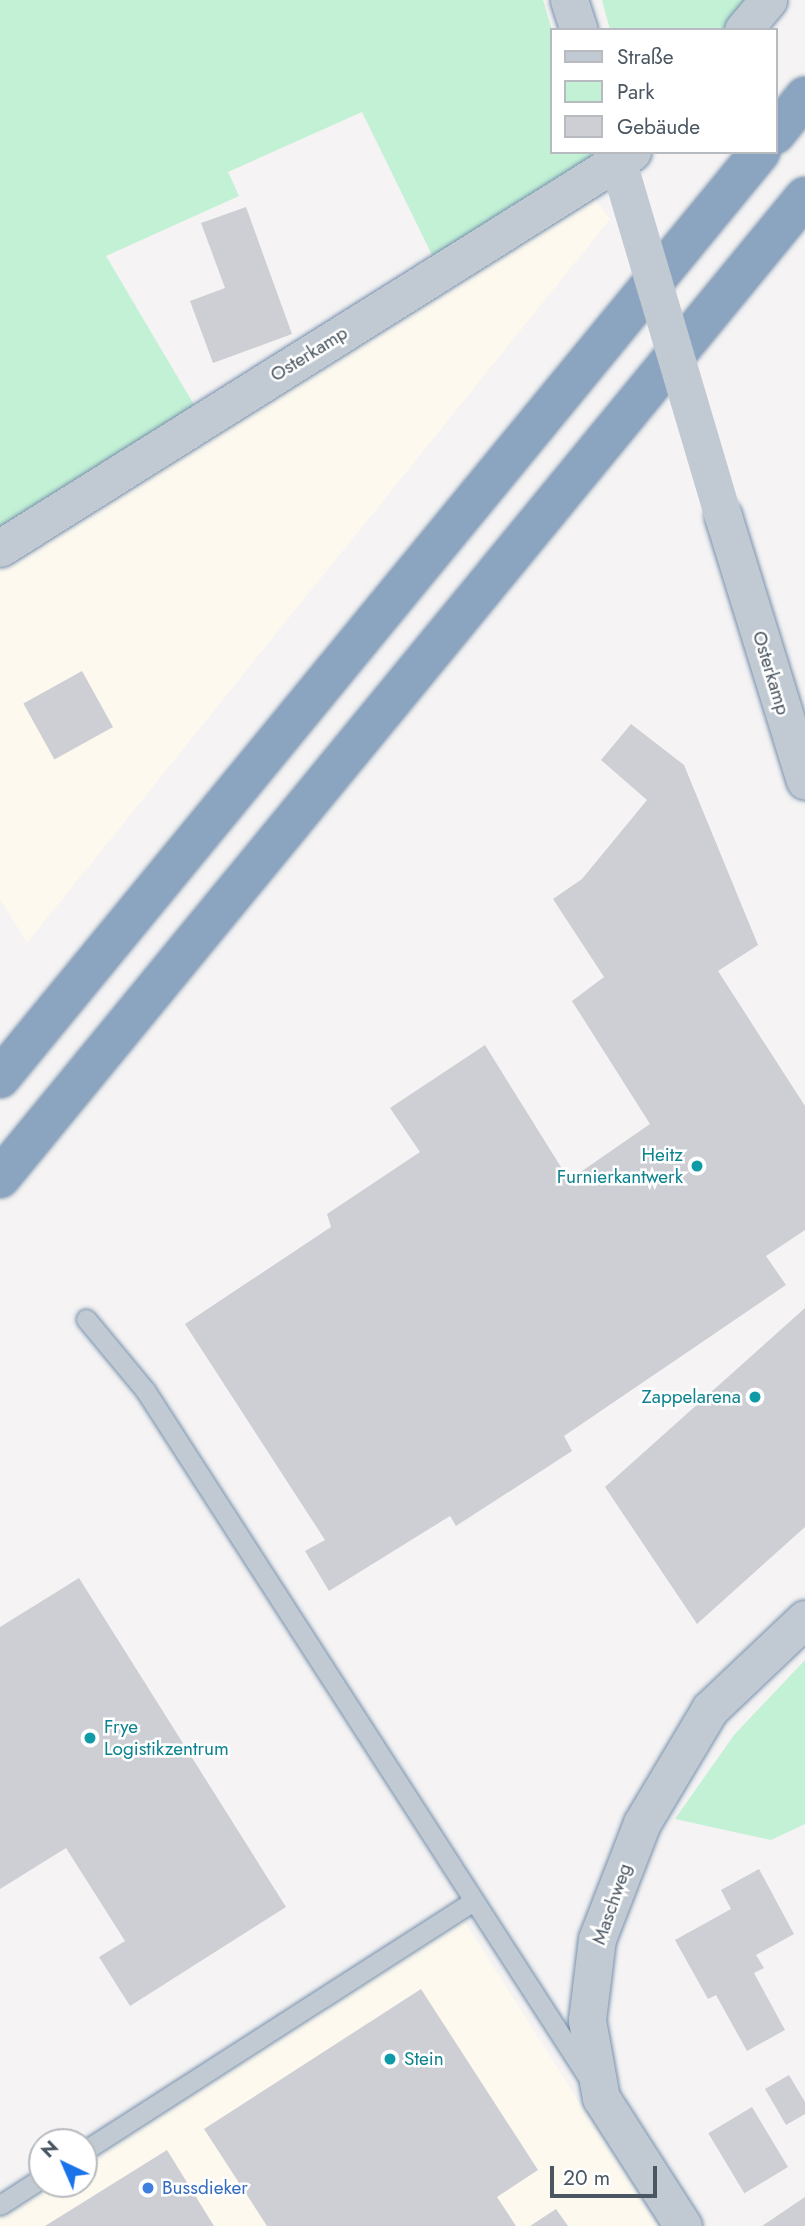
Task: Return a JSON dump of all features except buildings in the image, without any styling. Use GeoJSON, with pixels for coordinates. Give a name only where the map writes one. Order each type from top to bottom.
{"type":"FeatureCollection","features":[{"type":"Feature","properties":{"kind":"highway"},"geometry":{"type":"LineString","coordinates":[[777,132],[805,97]]}},
{"type":"Feature","properties":{"kind":"highway"},"geometry":{"type":"LineString","coordinates":[[0,1078],[758,154]]}},
{"type":"Feature","properties":{"kind":"highway"},"geometry":{"type":"LineString","coordinates":[[0,1178],[805,197]]}},
{"type":"Feature","properties":{"kind":"street"},"geometry":{"type":"LineString","coordinates":[[569,0],[578,28]]}},
{"type":"Feature","properties":{"kind":"street"},"geometry":{"type":"LineString","coordinates":[[745,28],[768,0]]}},
{"type":"Feature","properties":{"kind":"street","name":"Osterkamp"},"geometry":{"type":"LineString","coordinates":[[616,154],[805,781]]}},
{"type":"Feature","properties":{"kind":"street","name":"Osterkamp"},"geometry":{"type":"LineString","coordinates":[[0,548],[629,154]]}},
{"type":"Feature","properties":{"kind":"street","name":"Maschweg"},"geometry":{"type":"LineString","coordinates":[[682,2226],[601,2098],[587,2020],[597,1939],[642,1823],[710,1709],[805,1619]]}},
{"type":"Feature","properties":{"kind":"lane"},"geometry":{"type":"LineString","coordinates":[[86,1319],[145,1390],[471,1903],[601,2098]]}},
{"type":"Feature","properties":{"kind":"lane"},"geometry":{"type":"LineString","coordinates":[[98,2142],[471,1903]]}},
{"type":"Feature","properties":{"kind":"lane"},"geometry":{"type":"LineString","coordinates":[[0,2205],[28,2187]]}},
{"type":"Feature","properties":{"kind":"shaded area"},"geometry":{"type":"Polygon","coordinates":[[[592,195],[610,219],[27,943],[0,899],[0,568],[592,195]]]}},
{"type":"Feature","properties":{"kind":"shaded area"},"geometry":{"type":"Polygon","coordinates":[[[461,1916],[658,2226],[0,2226],[0,2204],[28,2191],[28,2198],[98,2198],[98,2143],[461,1916]]]}},
{"type":"Feature","properties":{"kind":"green space"},"geometry":{"type":"Polygon","coordinates":[[[0,0],[543,0],[551,28],[550,154],[592,154],[594,161],[433,257],[362,112],[228,172],[239,196],[106,256],[196,408],[0,538],[0,0]]]}},
{"type":"Feature","properties":{"kind":"green space"},"geometry":{"type":"Polygon","coordinates":[[[602,0],[748,0],[726,28],[609,28],[602,0]]]}},
{"type":"Feature","properties":{"kind":"green space"},"geometry":{"type":"Polygon","coordinates":[[[805,1660],[805,1824],[771,1840],[675,1819],[734,1735],[805,1660]]]}},
{"type":"Feature","properties":{"kind":"place","name":"Heitz Furnierkantwerk"},"geometry":{"type":"Point","coordinates":[697,1166]}},
{"type":"Feature","properties":{"kind":"place","name":"Zappelarena"},"geometry":{"type":"Point","coordinates":[755,1397]}},
{"type":"Feature","properties":{"kind":"place","name":"Frye Logistikzentrum"},"geometry":{"type":"Point","coordinates":[90,1738]}},
{"type":"Feature","properties":{"kind":"place","name":"Stein"},"geometry":{"type":"Point","coordinates":[390,2059]}},
{"type":"Feature","properties":{"kind":"place","name":"Bussdieker"},"geometry":{"type":"Point","coordinates":[148,2188]}}]}
